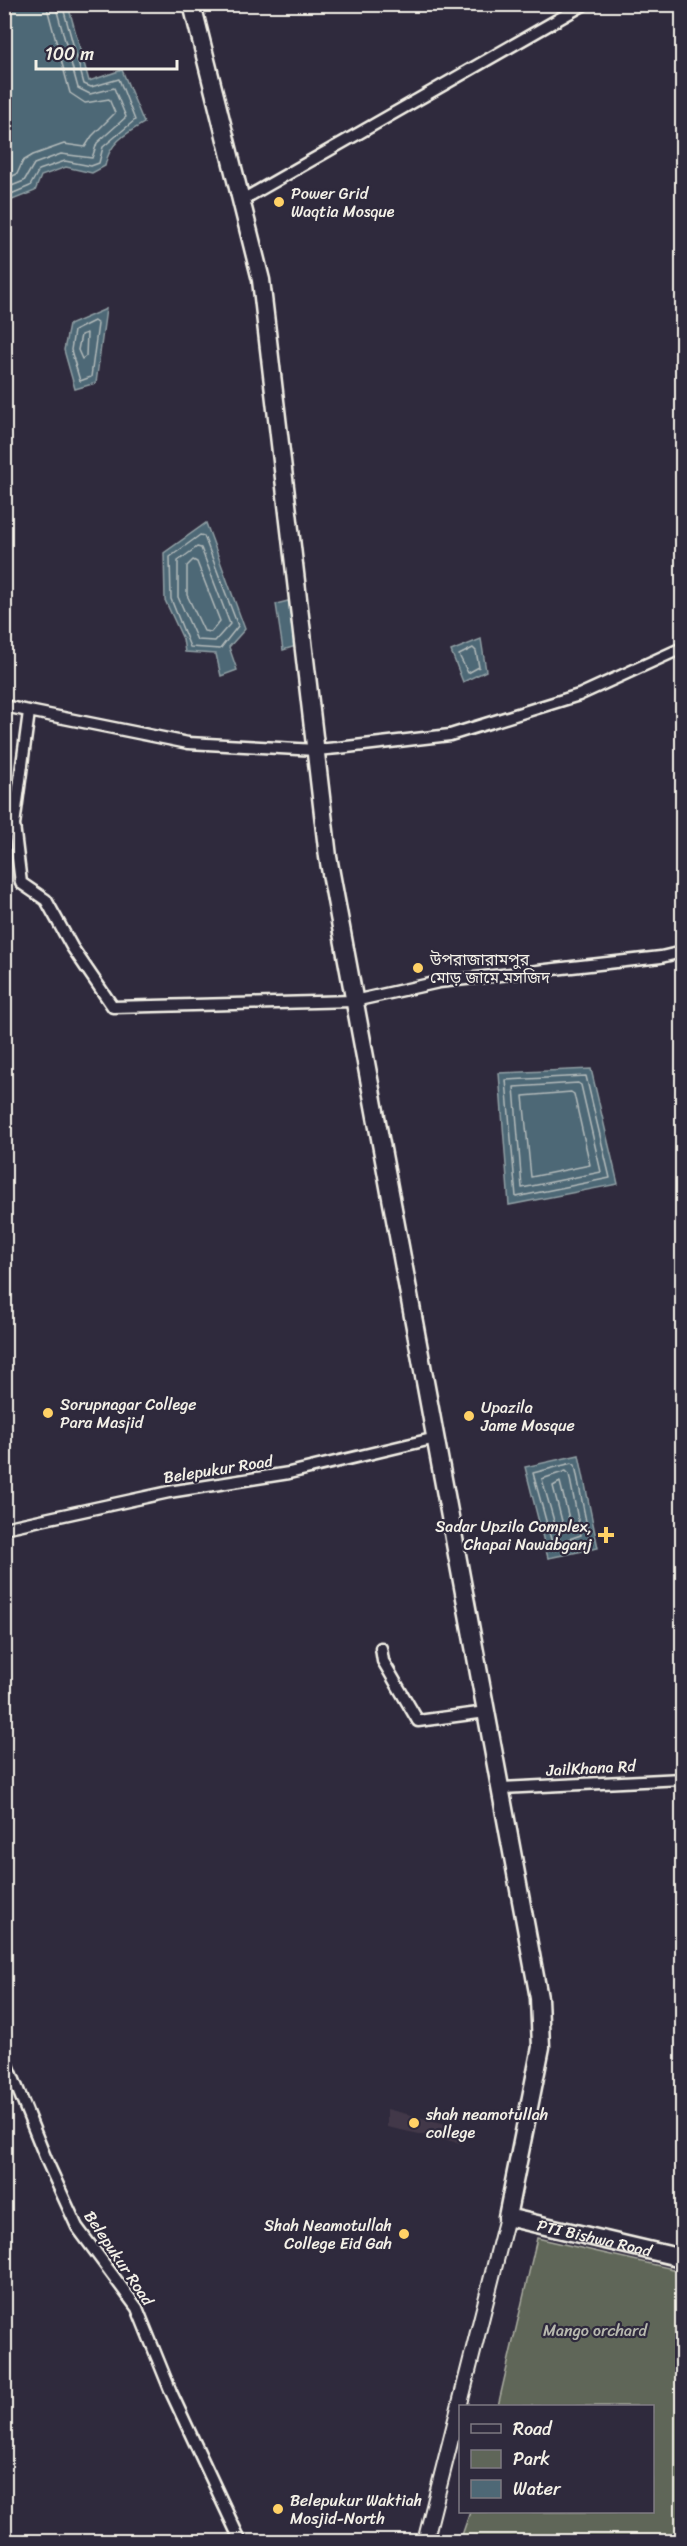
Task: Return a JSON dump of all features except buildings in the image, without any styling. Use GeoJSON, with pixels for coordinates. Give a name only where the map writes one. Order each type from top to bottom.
{"type":"FeatureCollection","features":[{"type":"Feature","properties":{"kind":"highway"},"geometry":{"type":"LineString","coordinates":[[192,4],[261,280],[328,857],[502,1788],[539,1998],[541,2047],[507,2217]]}},
{"type":"Feature","properties":{"kind":"highway","name":"PTI Bishwa Road"},"geometry":{"type":"LineString","coordinates":[[507,2217],[682,2259]]}},
{"type":"Feature","properties":{"kind":"main road"},"geometry":{"type":"LineString","coordinates":[[459,2405],[507,2217]]}},
{"type":"Feature","properties":{"kind":"main road"},"geometry":{"type":"LineString","coordinates":[[425,2541],[459,2407]]}},
{"type":"Feature","properties":{"kind":"street"},"geometry":{"type":"LineString","coordinates":[[242,200],[585,4]]}},
{"type":"Feature","properties":{"kind":"street"},"geometry":{"type":"LineString","coordinates":[[4,706],[188,743],[316,750],[450,735],[579,695],[682,648]]}},
{"type":"Feature","properties":{"kind":"street"},"geometry":{"type":"LineString","coordinates":[[29,712],[14,825],[21,883],[46,900],[72,947],[114,1007],[354,1001],[439,982],[661,957],[682,952]]}},
{"type":"Feature","properties":{"kind":"street","name":"Belepukur Road"},"geometry":{"type":"LineString","coordinates":[[4,1528],[169,1492],[289,1473],[436,1438]]}},
{"type":"Feature","properties":{"kind":"street"},"geometry":{"type":"LineString","coordinates":[[381,1648],[383,1660],[418,1721],[486,1712]]}},
{"type":"Feature","properties":{"kind":"street","name":"JailKhana Rd"},"geometry":{"type":"LineString","coordinates":[[502,1788],[682,1779]]}},
{"type":"Feature","properties":{"kind":"street","name":"Belepukur Road"},"geometry":{"type":"LineString","coordinates":[[4,2055],[46,2159],[77,2227],[137,2308],[171,2392],[241,2541]]}},
{"type":"Feature","properties":{"kind":"shaded area","name":"shah neamotullah college"},"geometry":{"type":"Polygon","coordinates":[[[387,2109],[462,2128],[460,2143],[387,2127],[387,2109]]]}},
{"type":"Feature","properties":{"kind":"green space","name":"Mango orchard"},"geometry":{"type":"Polygon","coordinates":[[[537,2238],[682,2271],[682,2541],[460,2541],[470,2513],[654,2513],[654,2405],[498,2405],[537,2238]]]}},
{"type":"Feature","properties":{"kind":"water"},"geometry":{"type":"Polygon","coordinates":[[[4,5],[68,5],[89,81],[122,70],[144,123],[124,135],[114,145],[105,166],[92,173],[66,167],[41,176],[35,191],[5,203],[4,5]]]}},
{"type":"Feature","properties":{"kind":"water"},"geometry":{"type":"Polygon","coordinates":[[[106,309],[96,383],[75,389],[64,350],[69,325],[106,309]]]}},
{"type":"Feature","properties":{"kind":"water"},"geometry":{"type":"Polygon","coordinates":[[[206,523],[245,629],[229,647],[237,670],[221,676],[216,654],[185,652],[183,639],[165,600],[164,553],[206,523]]]}},
{"type":"Feature","properties":{"kind":"water"},"geometry":{"type":"Polygon","coordinates":[[[292,600],[299,645],[283,650],[276,604],[292,600]]]}},
{"type":"Feature","properties":{"kind":"water"},"geometry":{"type":"Polygon","coordinates":[[[481,639],[486,671],[463,682],[451,651],[481,639]]]}},
{"type":"Feature","properties":{"kind":"water"},"geometry":{"type":"Polygon","coordinates":[[[591,1069],[618,1184],[509,1205],[499,1073],[591,1069]]]}},
{"type":"Feature","properties":{"kind":"water"},"geometry":{"type":"Polygon","coordinates":[[[579,1455],[598,1548],[548,1558],[525,1467],[579,1455]]]}},
{"type":"Feature","properties":{"kind":"place","name":"Power Grid Waqtia Mosque"},"geometry":{"type":"Point","coordinates":[279,202]}},
{"type":"Feature","properties":{"kind":"place","name":"উপরাজারামপুর মোড় জামে মসজিদ"},"geometry":{"type":"Point","coordinates":[418,968]}},
{"type":"Feature","properties":{"kind":"place","name":"Sorupnagar College Para Masjid"},"geometry":{"type":"Point","coordinates":[48,1413]}},
{"type":"Feature","properties":{"kind":"place","name":"Upazila Jame Mosque"},"geometry":{"type":"Point","coordinates":[469,1416]}},
{"type":"Feature","properties":{"kind":"place","name":"Sadar Upzila Complex, Chapai Nawabganj"},"geometry":{"type":"Point","coordinates":[606,1535]}},
{"type":"Feature","properties":{"kind":"place","name":"shah neamotullah college"},"geometry":{"type":"Point","coordinates":[414,2123]}},
{"type":"Feature","properties":{"kind":"place","name":"Shah Neamotullah College Eid Gah"},"geometry":{"type":"Point","coordinates":[404,2234]}},
{"type":"Feature","properties":{"kind":"place","name":"Belepukur Waktiah Mosjid-North"},"geometry":{"type":"Point","coordinates":[278,2509]}}]}
